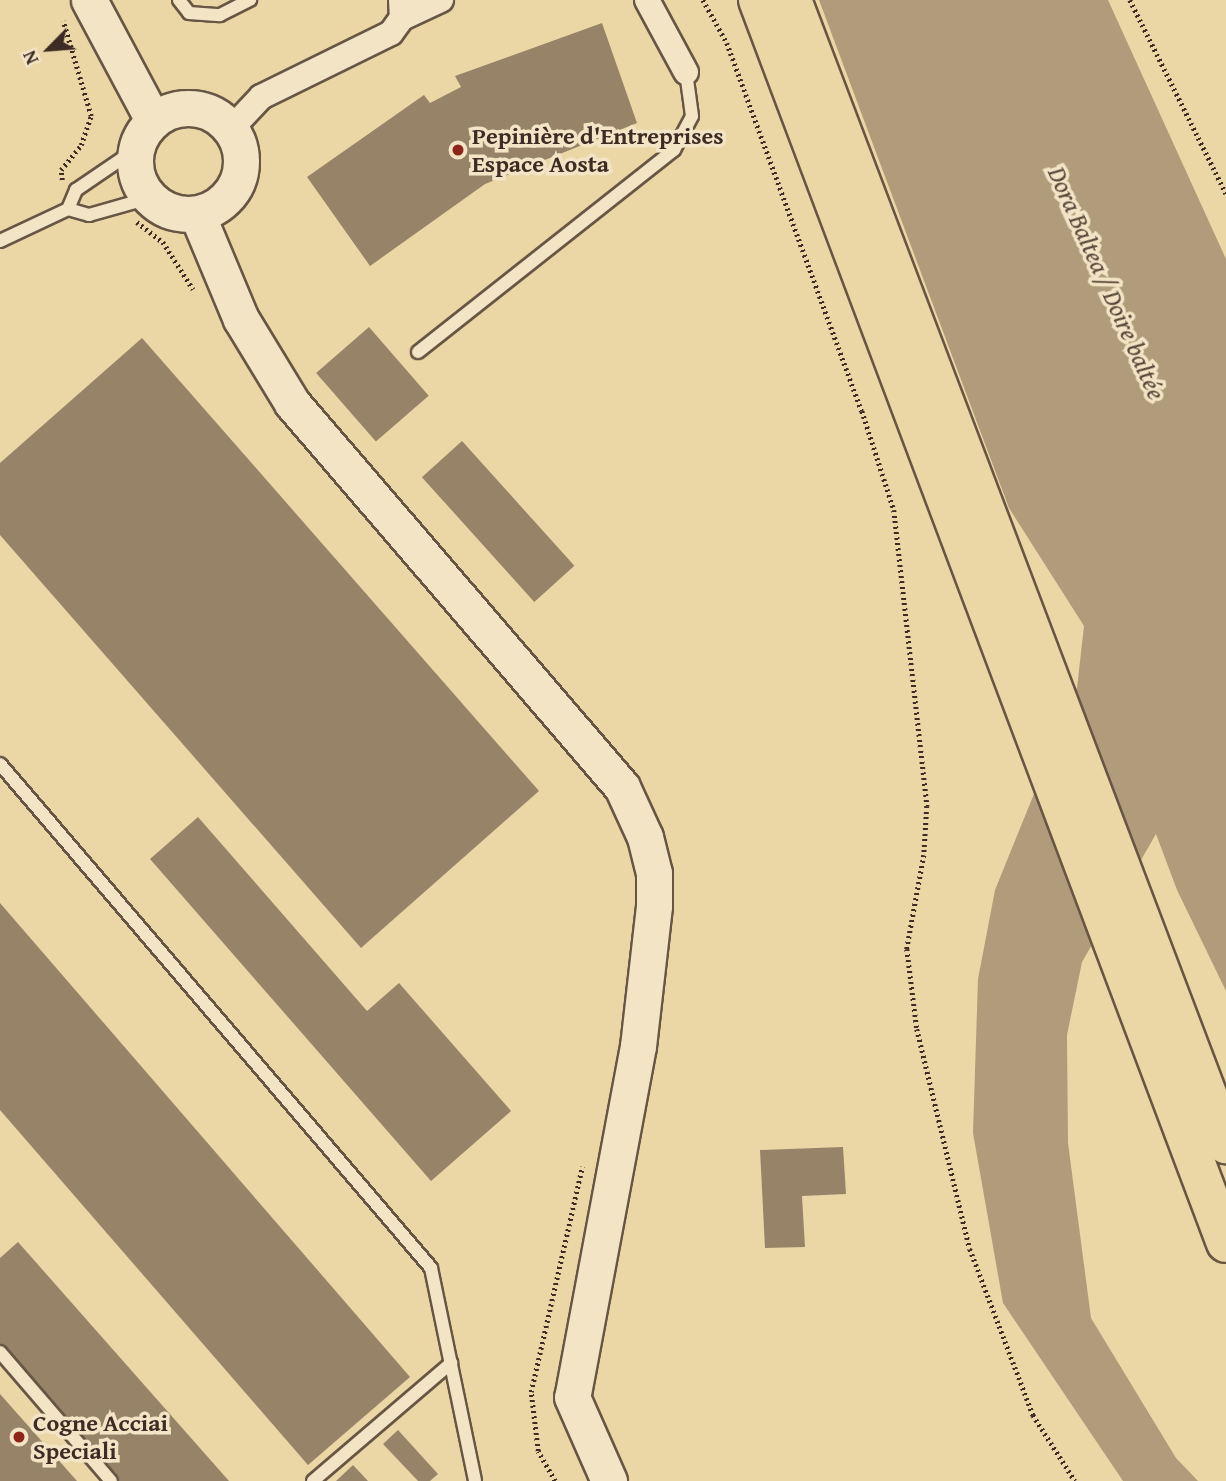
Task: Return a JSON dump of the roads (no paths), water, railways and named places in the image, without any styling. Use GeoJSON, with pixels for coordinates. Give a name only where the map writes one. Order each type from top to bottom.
{"type":"FeatureCollection","features":[{"type":"Feature","properties":{"kind":"highway"},"geometry":{"type":"LineString","coordinates":[[758,0],[938,471],[1226,1243]]}},
{"type":"Feature","properties":{"kind":"highway"},"geometry":{"type":"LineString","coordinates":[[792,0],[1226,1144]]}},
{"type":"Feature","properties":{"kind":"street"},"geometry":{"type":"LineString","coordinates":[[231,129],[261,97],[391,33],[401,9],[441,0]]}},
{"type":"Feature","properties":{"kind":"street"},"geometry":{"type":"LineString","coordinates":[[647,0],[686,72]]}},
{"type":"Feature","properties":{"kind":"street"},"geometry":{"type":"LineString","coordinates":[[74,6],[153,120]]}},
{"type":"Feature","properties":{"kind":"street"},"geometry":{"type":"LineString","coordinates":[[202,109],[231,129],[240,149],[236,180],[217,206],[197,214],[140,210],[135,167],[136,149],[153,120],[168,111],[202,109]]}},
{"type":"Feature","properties":{"kind":"street"},"geometry":{"type":"LineString","coordinates":[[197,214],[241,319],[292,403],[622,787],[645,837],[654,873],[654,906],[638,1046],[572,1397],[609,1481]]}},
{"type":"Feature","properties":{"kind":"lane"},"geometry":{"type":"LineString","coordinates":[[178,0],[190,13],[220,15],[250,0]]}},
{"type":"Feature","properties":{"kind":"lane"},"geometry":{"type":"LineString","coordinates":[[418,352],[674,150],[692,116],[686,72]]}},
{"type":"Feature","properties":{"kind":"lane"},"geometry":{"type":"LineString","coordinates":[[0,241],[69,205],[76,190],[136,149]]}},
{"type":"Feature","properties":{"kind":"lane"},"geometry":{"type":"LineString","coordinates":[[69,205],[89,215],[140,210]]}},
{"type":"Feature","properties":{"kind":"lane"},"geometry":{"type":"LineString","coordinates":[[0,764],[431,1268],[475,1481]]}},
{"type":"Feature","properties":{"kind":"lane"},"geometry":{"type":"LineString","coordinates":[[0,1352],[111,1481]]}},
{"type":"Feature","properties":{"kind":"lane"},"geometry":{"type":"LineString","coordinates":[[313,1481],[451,1363]]}},
{"type":"Feature","properties":{"kind":"water","name":"Dora Baltea / Doire baltée"},"geometry":{"type":"Polygon","coordinates":[[[819,0],[1108,0],[1226,259],[1226,991],[1177,890],[1156,834],[1082,962],[1067,1035],[1068,1143],[1091,1318],[1176,1458],[1198,1481],[1123,1481],[1003,1303],[973,1133],[978,979],[995,890],[1077,688],[1084,626],[1009,508],[819,0]]]}},
{"type":"Feature","properties":{"kind":"place","name":"Pepinière d'Entreprises Espace Aosta"},"geometry":{"type":"Point","coordinates":[458,150]}},
{"type":"Feature","properties":{"kind":"place","name":"Cogne Acciai Speciali"},"geometry":{"type":"Point","coordinates":[19,1437]}}]}
